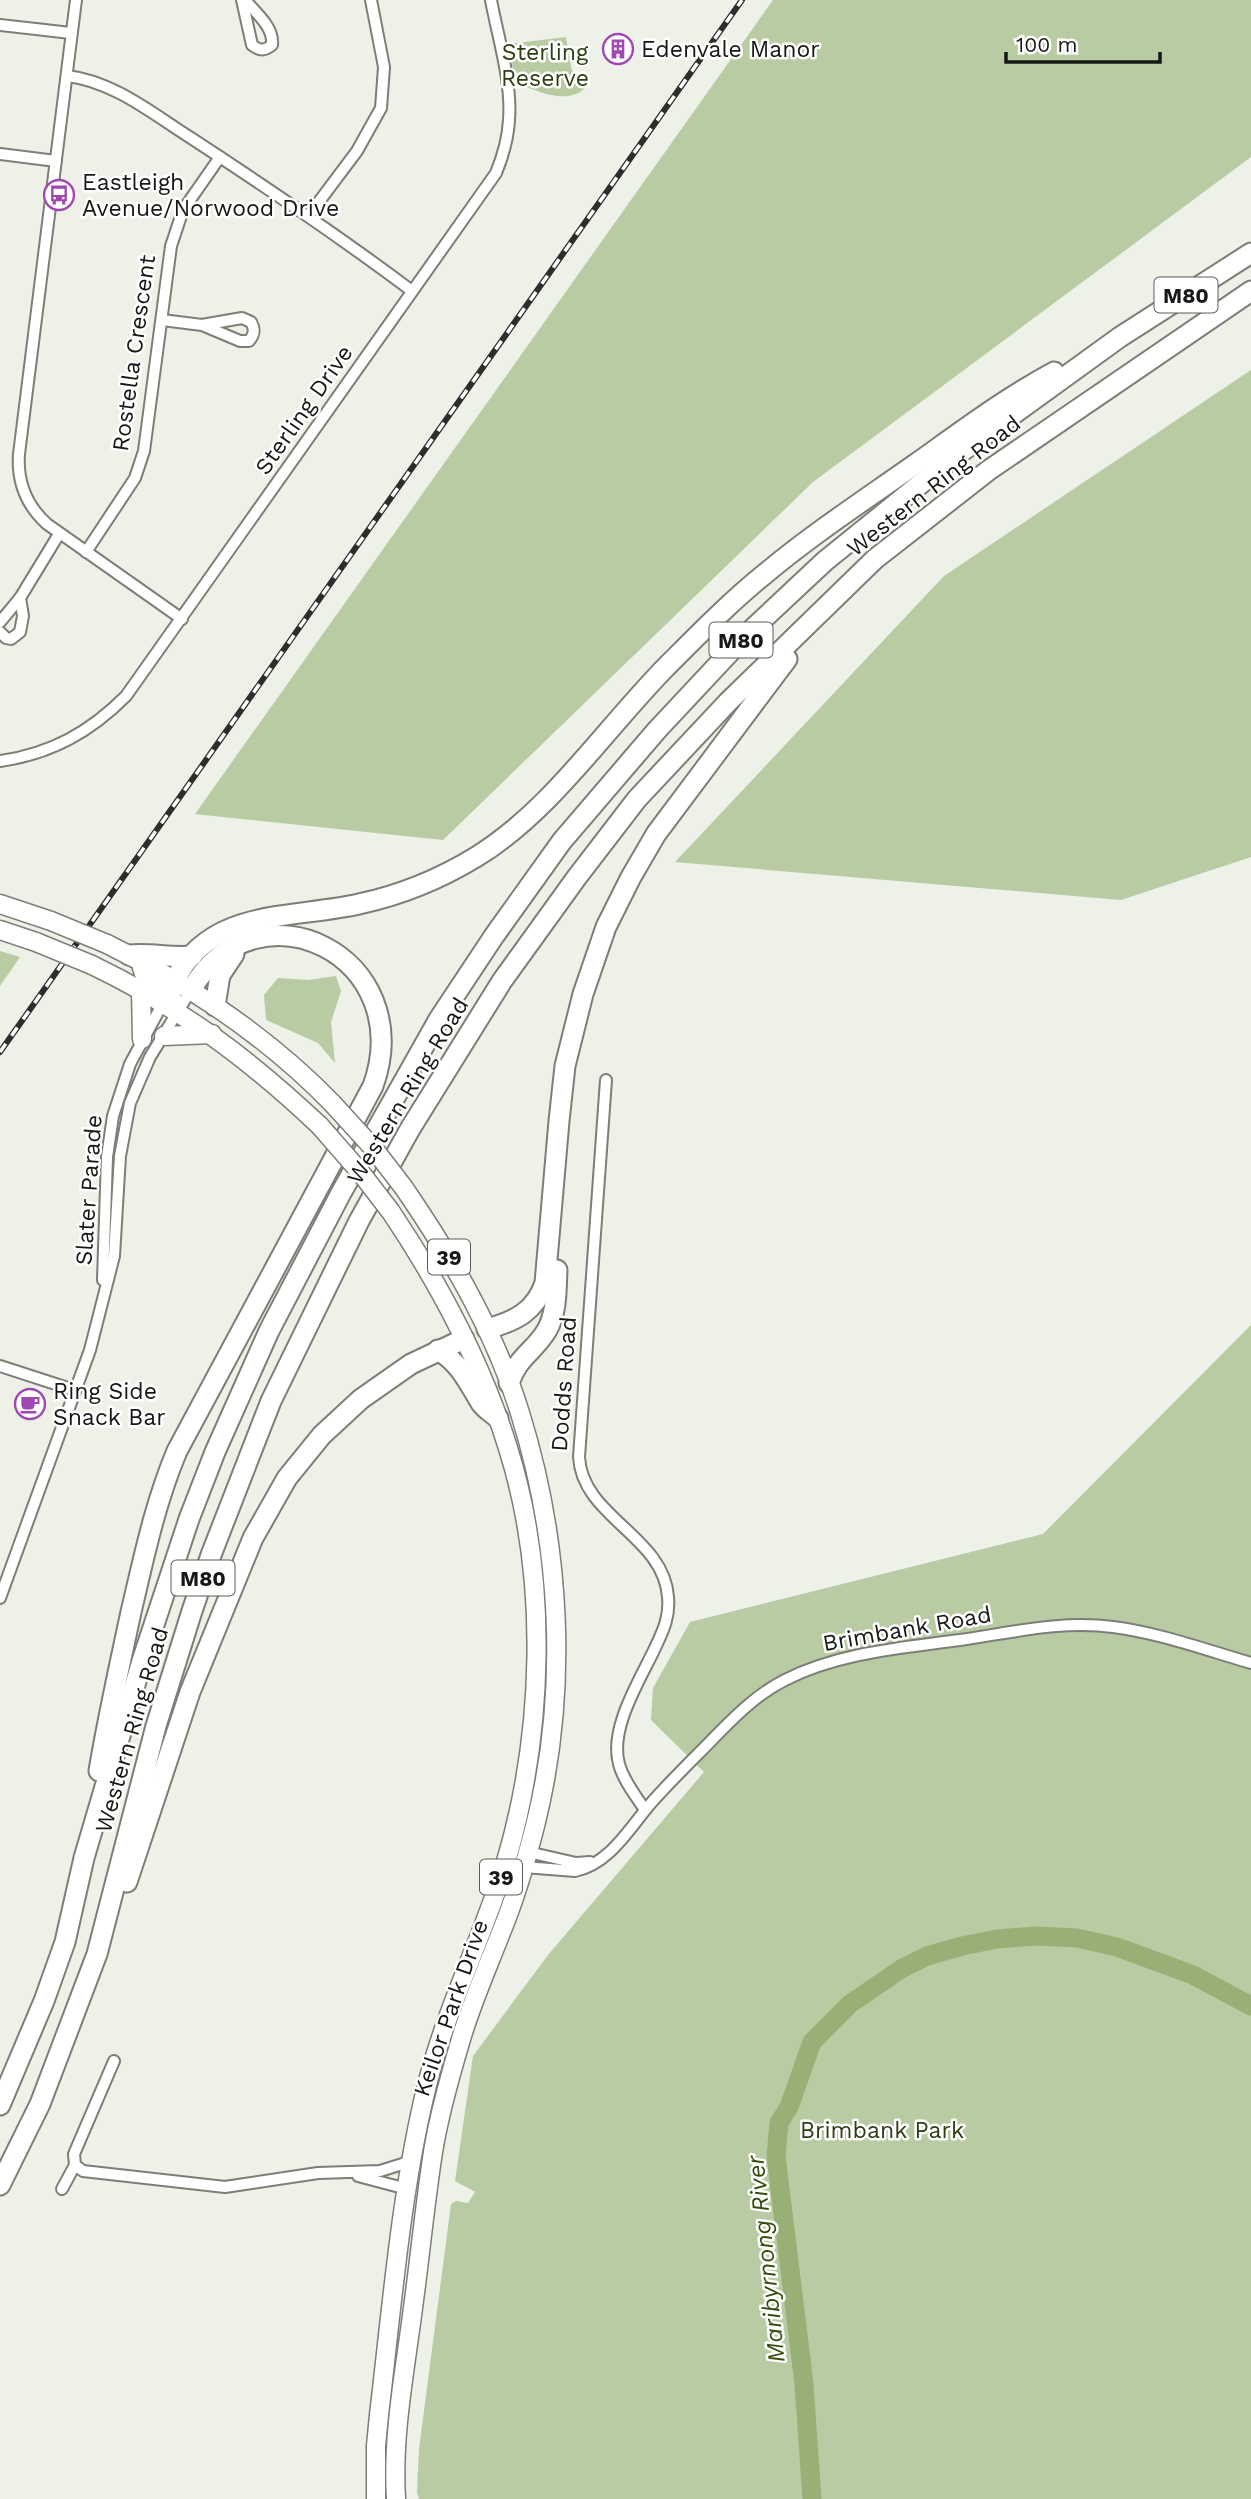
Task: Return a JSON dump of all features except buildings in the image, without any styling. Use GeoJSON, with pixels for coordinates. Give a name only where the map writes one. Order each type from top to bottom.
{"type":"FeatureCollection","features":[{"type":"Feature","properties":{"kind":"highway","name":"Western Ring Road"},"geometry":{"type":"LineString","coordinates":[[0,2105],[44,2001],[65,1942],[84,1858],[142,1661],[189,1519],[215,1452],[269,1331],[341,1193],[439,1019],[494,936],[529,885],[612,782],[745,636],[825,561],[950,460],[1120,337],[1251,253]]}},
{"type":"Feature","properties":{"kind":"highway","name":"Western Ring Road"},"geometry":{"type":"LineString","coordinates":[[0,2185],[40,2104],[97,1954],[156,1726],[211,1555],[271,1401],[359,1221],[411,1129],[502,981],[637,799],[728,702],[874,559],[989,470],[1251,291]]}},
{"type":"Feature","properties":{"kind":"highway"},"geometry":{"type":"LineString","coordinates":[[175,995],[182,967],[211,937],[246,923],[384,898],[439,878],[486,852],[531,815],[663,670],[766,572],[1021,390],[1120,337]]}},
{"type":"Feature","properties":{"kind":"highway"},"geometry":{"type":"LineString","coordinates":[[487,1329],[521,1317],[541,1295],[548,1270],[561,1094],[575,1024],[593,964],[617,903],[656,834],[780,667],[838,595]]}},
{"type":"Feature","properties":{"kind":"highway"},"geometry":{"type":"LineString","coordinates":[[84,1858],[110,1709],[150,1530],[168,1472],[373,1086],[380,1064],[382,1031],[378,1009],[368,987],[346,961],[326,946],[293,937],[270,937],[244,943],[217,958],[175,995]]}},
{"type":"Feature","properties":{"kind":"highway"},"geometry":{"type":"LineString","coordinates":[[215,1006],[220,975],[227,962],[244,943]]}},
{"type":"Feature","properties":{"kind":"highway"},"geometry":{"type":"LineString","coordinates":[[134,958],[149,953],[192,956]]}},
{"type":"Feature","properties":{"kind":"highway"},"geometry":{"type":"LineString","coordinates":[[509,1384],[515,1366],[546,1331],[554,1311],[558,1251],[556,1157]]}},
{"type":"Feature","properties":{"kind":"highway"},"geometry":{"type":"LineString","coordinates":[[97,1954],[133,1866],[190,1692],[259,1524],[298,1462],[345,1412],[396,1373],[464,1339]]}},
{"type":"Feature","properties":{"kind":"highway"},"geometry":{"type":"LineString","coordinates":[[438,1350],[455,1362],[471,1383],[482,1405],[498,1418]]}},
{"type":"Feature","properties":{"kind":"main road","name":"Keilor Park Drive"},"geometry":{"type":"LineString","coordinates":[[0,904],[51,921],[134,958],[175,995],[212,1034],[256,1068],[320,1126],[362,1173],[430,1273],[464,1339],[498,1418],[512,1461],[525,1524],[535,1610],[536,1684],[528,1758],[505,1863],[438,2045],[419,2121],[407,2189],[379,2415],[376,2499]]}},
{"type":"Feature","properties":{"kind":"main road","name":"Keilor Park Drive"},"geometry":{"type":"LineString","coordinates":[[0,930],[92,965],[141,989],[215,1006],[277,1052],[332,1103],[374,1149],[444,1246],[487,1329],[523,1423],[544,1512],[554,1605],[555,1688],[549,1756],[526,1860],[462,2035],[433,2149],[398,2425],[396,2499]]}},
{"type":"Feature","properties":{"kind":"main road"},"geometry":{"type":"LineString","coordinates":[[141,989],[142,1039]]}},
{"type":"Feature","properties":{"kind":"main road"},"geometry":{"type":"LineString","coordinates":[[164,1036],[212,1034]]}},
{"type":"Feature","properties":{"kind":"main road"},"geometry":{"type":"LineString","coordinates":[[464,1339],[487,1329]]}},
{"type":"Feature","properties":{"kind":"main road"},"geometry":{"type":"LineString","coordinates":[[505,1863],[526,1860]]}},
{"type":"Feature","properties":{"kind":"main road"},"geometry":{"type":"LineString","coordinates":[[407,2189],[420,2182],[428,2188]]}},
{"type":"Feature","properties":{"kind":"street"},"geometry":{"type":"LineString","coordinates":[[76,0],[19,463],[26,497],[39,517],[181,619]]}},
{"type":"Feature","properties":{"kind":"street"},"geometry":{"type":"LineString","coordinates":[[309,215],[358,151],[381,108],[384,67],[371,0]]}},
{"type":"Feature","properties":{"kind":"street","name":"Sterling Drive"},"geometry":{"type":"LineString","coordinates":[[0,761],[48,750],[91,727],[126,696],[491,181],[504,151],[509,119],[507,85],[491,0]]}},
{"type":"Feature","properties":{"kind":"street"},"geometry":{"type":"LineString","coordinates":[[0,25],[71,33]]}},
{"type":"Feature","properties":{"kind":"street"},"geometry":{"type":"LineString","coordinates":[[67,76],[92,81],[112,89],[309,215],[412,291]]}},
{"type":"Feature","properties":{"kind":"street"},"geometry":{"type":"LineString","coordinates":[[0,154],[55,161]]}},
{"type":"Feature","properties":{"kind":"street","name":"Rostella Crescent"},"geometry":{"type":"LineString","coordinates":[[86,552],[135,478],[145,451],[175,229],[183,210],[220,157]]}},
{"type":"Feature","properties":{"kind":"street"},"geometry":{"type":"LineString","coordinates":[[162,320],[202,325]]}},
{"type":"Feature","properties":{"kind":"street"},"geometry":{"type":"LineString","coordinates":[[0,622],[20,598],[60,534]]}},
{"type":"Feature","properties":{"kind":"street"},"geometry":{"type":"LineString","coordinates":[[0,632],[11,639],[20,632],[23,616],[20,598]]}},
{"type":"Feature","properties":{"kind":"street","name":"Slater Parade"},"geometry":{"type":"LineString","coordinates":[[0,1598],[90,1350],[114,1256],[120,1156],[127,1115],[145,1067],[164,1036],[175,995]]}},
{"type":"Feature","properties":{"kind":"street","name":"Slater Parade"},"geometry":{"type":"LineString","coordinates":[[104,1290],[103,1258],[110,1130],[120,1090],[142,1039],[175,995]]}},
{"type":"Feature","properties":{"kind":"street","name":"Dodds Road"},"geometry":{"type":"LineString","coordinates":[[606,1080],[579,1457],[581,1472],[591,1490],[650,1553],[664,1573],[667,1584],[666,1626],[623,1717],[617,1745],[621,1771],[645,1810]]}},
{"type":"Feature","properties":{"kind":"street"},"geometry":{"type":"LineString","coordinates":[[0,1366],[74,1390]]}},
{"type":"Feature","properties":{"kind":"street","name":"Brimbank Road"},"geometry":{"type":"LineString","coordinates":[[526,1860],[575,1871],[583,1870],[600,1860],[699,1752],[752,1701],[782,1681],[843,1659],[1029,1629],[1082,1625],[1141,1631],[1251,1663]]}},
{"type":"Feature","properties":{"kind":"street"},"geometry":{"type":"LineString","coordinates":[[114,2061],[75,2149],[75,2165],[83,2171],[206,2186],[236,2186],[318,2173],[391,2169],[412,2161]]}},
{"type":"Feature","properties":{"kind":"street"},"geometry":{"type":"LineString","coordinates":[[62,2189],[75,2165]]}},
{"type":"Feature","properties":{"kind":"street"},"geometry":{"type":"LineString","coordinates":[[348,2173],[407,2189]]}},
{"type":"Feature","properties":{"kind":"green space"},"geometry":{"type":"Polygon","coordinates":[[[773,0],[1251,0],[1251,157],[813,482],[443,840],[195,814],[773,0]]]}},
{"type":"Feature","properties":{"kind":"green space","name":"Sterling Reserve"},"geometry":{"type":"Polygon","coordinates":[[[566,37],[572,71],[590,82],[583,90],[574,95],[555,96],[515,83],[509,44],[566,37]]]}},
{"type":"Feature","properties":{"kind":"green space"},"geometry":{"type":"Polygon","coordinates":[[[1251,370],[1251,857],[1121,900],[675,862],[944,576],[1251,370]]]}},
{"type":"Feature","properties":{"kind":"green space"},"geometry":{"type":"Polygon","coordinates":[[[0,951],[20,957],[0,986],[0,951]]]}},
{"type":"Feature","properties":{"kind":"green space"},"geometry":{"type":"Polygon","coordinates":[[[336,976],[341,991],[331,1022],[335,1063],[318,1043],[266,1020],[264,995],[278,978],[308,980],[336,976]]]}},
{"type":"Feature","properties":{"kind":"green space","name":"Brimbank Park"},"geometry":{"type":"Polygon","coordinates":[[[1251,1325],[1251,2499],[419,2499],[419,2449],[451,2204],[456,2201],[468,2203],[475,2192],[455,2181],[473,2056],[548,1955],[704,1772],[651,1720],[653,1688],[690,1622],[1043,1534],[1251,1325]]]}},
{"type":"Feature","properties":{"kind":"waterway","name":"Maribyrnong River"},"geometry":{"type":"LineString","coordinates":[[812,2499],[804,2384],[776,2156],[779,2123],[789,2107],[812,2042],[850,2004],[901,1969],[927,1956],[997,1939],[1036,1936],[1077,1938],[1117,1947],[1193,1975],[1251,2006]]}},
{"type":"Feature","properties":{"kind":"railway"},"geometry":{"type":"LineString","coordinates":[[0,1052],[742,0]]}},
{"type":"Feature","properties":{"kind":"place","name":"Edenvale Manor"},"geometry":{"type":"Point","coordinates":[618,49]}},
{"type":"Feature","properties":{"kind":"place","name":"Eastleigh Avenue/Norwood Drive"},"geometry":{"type":"Point","coordinates":[59,195]}},
{"type":"Feature","properties":{"kind":"place","name":"Ring Side Snack Bar"},"geometry":{"type":"Point","coordinates":[30,1404]}}]}
